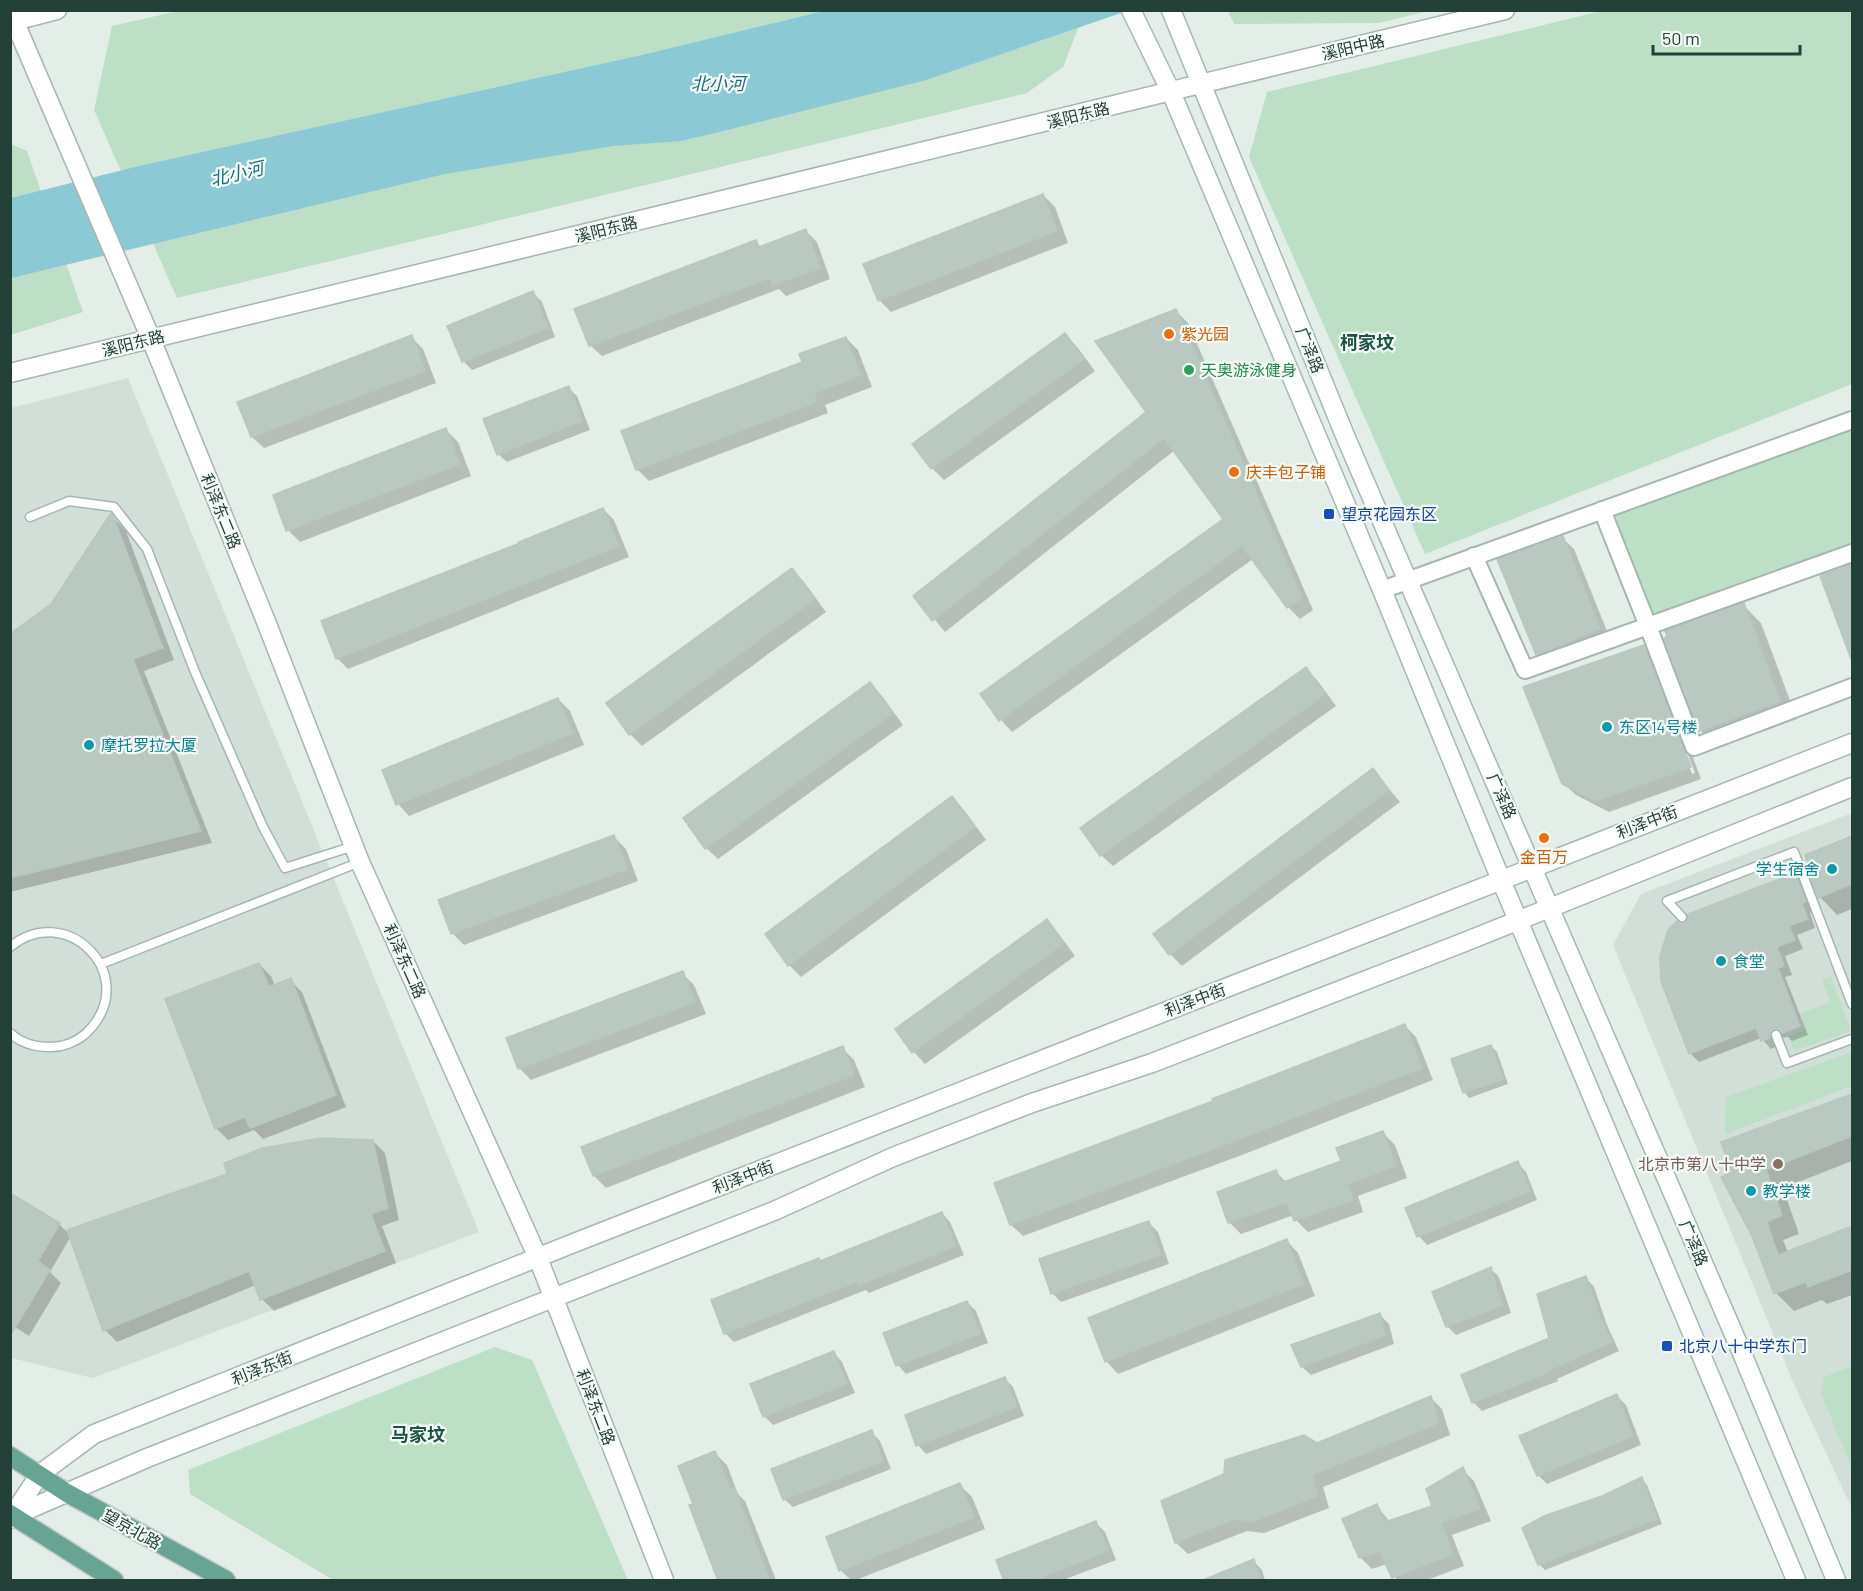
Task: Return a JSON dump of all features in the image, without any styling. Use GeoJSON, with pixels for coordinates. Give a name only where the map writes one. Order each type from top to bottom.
{"type":"FeatureCollection","features":[{"type":"Feature","properties":{"kind":"main road","name":"望京北路"},"geometry":{"type":"LineString","coordinates":[[10,1456],[67,1493],[226,1581]]}},
{"type":"Feature","properties":{"kind":"main road"},"geometry":{"type":"LineString","coordinates":[[11,1516],[114,1581]]}},
{"type":"Feature","properties":{"kind":"street"},"geometry":{"type":"LineString","coordinates":[[12,18],[57,10]]}},
{"type":"Feature","properties":{"kind":"street","name":"广泽路"},"geometry":{"type":"LineString","coordinates":[[1131,10],[1171,92],[1382,590],[1501,880],[1796,1581]]}},
{"type":"Feature","properties":{"kind":"street","name":"溪阳中路"},"geometry":{"type":"LineString","coordinates":[[1200,83],[1505,10]]}},
{"type":"Feature","properties":{"kind":"street","name":"广泽路"},"geometry":{"type":"LineString","coordinates":[[1172,15],[1346,438],[1739,1347],[1836,1581]]}},
{"type":"Feature","properties":{"kind":"street","name":"利泽东二路"},"geometry":{"type":"LineString","coordinates":[[12,18],[151,339],[358,854],[538,1258],[664,1581]]}},
{"type":"Feature","properties":{"kind":"street","name":"溪阳东路"},"geometry":{"type":"LineString","coordinates":[[10,373],[1171,92],[1200,83]]}},
{"type":"Feature","properties":{"kind":"street"},"geometry":{"type":"LineString","coordinates":[[1382,590],[1852,420]]}},
{"type":"Feature","properties":{"kind":"street"},"geometry":{"type":"LineString","coordinates":[[1602,510],[1694,747],[1852,687]]}},
{"type":"Feature","properties":{"kind":"street"},"geometry":{"type":"LineString","coordinates":[[1474,556],[1526,670],[1852,553]]}},
{"type":"Feature","properties":{"kind":"street","name":"利泽中街"},"geometry":{"type":"LineString","coordinates":[[538,1258],[1852,743]]}},
{"type":"Feature","properties":{"kind":"street"},"geometry":{"type":"LineString","coordinates":[[11,1516],[147,1458],[774,1211],[893,1157],[1032,1103],[1152,1063],[1852,787]]}},
{"type":"Feature","properties":{"kind":"street","name":"利泽东街"},"geometry":{"type":"LineString","coordinates":[[11,1516],[40,1474],[94,1434],[538,1258]]}},
{"type":"Feature","properties":{"kind":"lane"},"geometry":{"type":"LineString","coordinates":[[30,518],[69,501],[114,507],[147,549],[195,672],[263,828],[285,868],[358,854]]}},
{"type":"Feature","properties":{"kind":"lane"},"geometry":{"type":"LineString","coordinates":[[1682,917],[1667,901],[1794,852],[1852,1004]]}},
{"type":"Feature","properties":{"kind":"lane"},"geometry":{"type":"LineString","coordinates":[[101,964],[358,854]]}},
{"type":"Feature","properties":{"kind":"lane"},"geometry":{"type":"LineString","coordinates":[[10,947],[19,940],[37,933],[56,932],[74,938],[90,949],[101,964],[106,982],[106,1001],[99,1019],[87,1034],[70,1044],[51,1048],[33,1046],[10,1033]]}},
{"type":"Feature","properties":{"kind":"lane"},"geometry":{"type":"LineString","coordinates":[[1776,1035],[1787,1062],[1852,1039]]}},
{"type":"Feature","properties":{"kind":"shaded area"},"geometry":{"type":"Polygon","coordinates":[[[128,378],[479,1232],[93,1378],[11,1358],[11,408],[128,378]]]}},
{"type":"Feature","properties":{"kind":"shaded area","name":"北京市第八十中学"},"geometry":{"type":"Polygon","coordinates":[[[1852,813],[1852,1509],[1793,1382],[1613,945],[1641,894],[1852,813]]]}},
{"type":"Feature","properties":{"kind":"green space"},"geometry":{"type":"Polygon","coordinates":[[[1073,10],[1079,26],[1063,67],[1027,93],[177,298],[94,110],[112,26],[178,11],[1073,10]]]}},
{"type":"Feature","properties":{"kind":"green space"},"geometry":{"type":"Polygon","coordinates":[[[1228,11],[1429,11],[1378,23],[1234,24],[1228,11]]]}},
{"type":"Feature","properties":{"kind":"green space"},"geometry":{"type":"Polygon","coordinates":[[[1601,11],[1852,11],[1852,384],[1425,554],[1249,157],[1267,92],[1601,11]]]}},
{"type":"Feature","properties":{"kind":"green space"},"geometry":{"type":"Polygon","coordinates":[[[11,144],[27,151],[83,312],[11,335],[11,144]]]}},
{"type":"Feature","properties":{"kind":"green space"},"geometry":{"type":"Polygon","coordinates":[[[1852,427],[1852,544],[1649,622],[1606,514],[1852,427]]]}},
{"type":"Feature","properties":{"kind":"green space"},"geometry":{"type":"Polygon","coordinates":[[[1831,976],[1851,1031],[1794,1051],[1789,1036],[1806,1030],[1800,1014],[1830,1002],[1822,980],[1831,976]]]}},
{"type":"Feature","properties":{"kind":"green space"},"geometry":{"type":"Polygon","coordinates":[[[1852,1052],[1852,1086],[1725,1134],[1726,1097],[1852,1052]]]}},
{"type":"Feature","properties":{"kind":"green space"},"geometry":{"type":"Polygon","coordinates":[[[495,1347],[532,1360],[628,1580],[333,1580],[190,1494],[188,1470],[495,1347]]]}},
{"type":"Feature","properties":{"kind":"green space"},"geometry":{"type":"Polygon","coordinates":[[[1852,1366],[1852,1469],[1821,1393],[1824,1377],[1852,1366]]]}},
{"type":"Feature","properties":{"kind":"water","name":"北小河"},"geometry":{"type":"Polygon","coordinates":[[[824,11],[1127,11],[926,80],[723,131],[681,141],[613,146],[445,174],[11,278],[11,198],[135,167],[642,55],[824,11]]]}},
{"type":"Feature","properties":{"kind":"building"},"geometry":{"type":"Polygon","coordinates":[[[1043,194],[1057,231],[878,301],[863,264],[1043,194]]]}},
{"type":"Feature","properties":{"kind":"building"},"geometry":{"type":"Polygon","coordinates":[[[806,229],[820,268],[773,285],[770,278],[589,346],[574,309],[756,240],[759,247],[806,229]]]}},
{"type":"Feature","properties":{"kind":"building"},"geometry":{"type":"Polygon","coordinates":[[[533,291],[548,328],[462,362],[447,326],[533,291]]]}},
{"type":"Feature","properties":{"kind":"building"},"geometry":{"type":"Polygon","coordinates":[[[1176,309],[1302,598],[1287,608],[1242,546],[999,721],[980,694],[1223,519],[1164,438],[932,621],[913,596],[1146,412],[1095,341],[1176,309]]]}},
{"type":"Feature","properties":{"kind":"building"},"geometry":{"type":"Polygon","coordinates":[[[1065,333],[1084,359],[931,469],[912,444],[1065,333]]]}},
{"type":"Feature","properties":{"kind":"building"},"geometry":{"type":"Polygon","coordinates":[[[412,335],[425,371],[251,437],[237,402],[412,335]]]}},
{"type":"Feature","properties":{"kind":"building"},"geometry":{"type":"Polygon","coordinates":[[[846,337],[861,375],[814,393],[817,402],[636,470],[621,431],[802,362],[799,354],[846,337]]]}},
{"type":"Feature","properties":{"kind":"building"},"geometry":{"type":"Polygon","coordinates":[[[569,386],[582,421],[497,455],[483,419],[569,386]]]}},
{"type":"Feature","properties":{"kind":"building"},"geometry":{"type":"Polygon","coordinates":[[[446,428],[460,464],[286,531],[273,495],[446,428]]]}},
{"type":"Feature","properties":{"kind":"building"},"geometry":{"type":"Polygon","coordinates":[[[603,508],[619,546],[336,659],[321,621],[603,508]]]}},
{"type":"Feature","properties":{"kind":"building","name":"摩托罗拉大厦"},"geometry":{"type":"Polygon","coordinates":[[[111,513],[163,648],[133,659],[201,831],[10,878],[10,634],[51,604],[111,513]]]}},
{"type":"Feature","properties":{"kind":"building"},"geometry":{"type":"Polygon","coordinates":[[[1563,536],[1600,629],[1536,655],[1497,559],[1563,536]]]}},
{"type":"Feature","properties":{"kind":"building"},"geometry":{"type":"Polygon","coordinates":[[[1852,564],[1852,658],[1851,659],[1820,576],[1852,564]]]}},
{"type":"Feature","properties":{"kind":"building"},"geometry":{"type":"Polygon","coordinates":[[[792,568],[815,599],[629,735],[606,703],[792,568]]]}},
{"type":"Feature","properties":{"kind":"building"},"geometry":{"type":"Polygon","coordinates":[[[1744,603],[1780,701],[1699,731],[1664,638],[1667,637],[1665,631],[1744,603]]]}},
{"type":"Feature","properties":{"kind":"building","name":"东区14号楼"},"geometry":{"type":"Polygon","coordinates":[[[1644,645],[1691,767],[1596,801],[1562,784],[1523,687],[1644,645]]]}},
{"type":"Feature","properties":{"kind":"building"},"geometry":{"type":"Polygon","coordinates":[[[1306,667],[1325,694],[1100,856],[1080,828],[1306,667]]]}},
{"type":"Feature","properties":{"kind":"building"},"geometry":{"type":"Polygon","coordinates":[[[870,682],[893,713],[705,849],[683,818],[870,682]]]}},
{"type":"Feature","properties":{"kind":"building"},"geometry":{"type":"Polygon","coordinates":[[[558,698],[573,733],[396,805],[382,770],[558,698]]]}},
{"type":"Feature","properties":{"kind":"building"},"geometry":{"type":"Polygon","coordinates":[[[1373,768],[1389,790],[1169,955],[1153,934],[1373,768]]]}},
{"type":"Feature","properties":{"kind":"building"},"geometry":{"type":"Polygon","coordinates":[[[952,796],[975,827],[788,966],[765,934],[952,796]]]}},
{"type":"Feature","properties":{"kind":"building"},"geometry":{"type":"Polygon","coordinates":[[[614,835],[627,869],[451,934],[438,900],[614,835]]]}},
{"type":"Feature","properties":{"kind":"building","name":"学生宿舍"},"geometry":{"type":"Polygon","coordinates":[[[1852,836],[1852,884],[1818,898],[1807,868],[1810,867],[1805,855],[1852,836]]]}},
{"type":"Feature","properties":{"kind":"building","name":"食堂"},"geometry":{"type":"Polygon","coordinates":[[[1795,873],[1806,902],[1802,904],[1808,919],[1789,926],[1795,940],[1777,947],[1784,966],[1778,968],[1800,1026],[1782,1033],[1778,1029],[1773,1029],[1770,1038],[1761,1041],[1756,1028],[1689,1054],[1661,981],[1660,956],[1668,930],[1677,921],[1686,922],[1688,914],[1795,873]]]}},
{"type":"Feature","properties":{"kind":"building"},"geometry":{"type":"Polygon","coordinates":[[[1047,919],[1064,943],[912,1053],[895,1029],[1047,919]]]}},
{"type":"Feature","properties":{"kind":"building"},"geometry":{"type":"Polygon","coordinates":[[[259,963],[269,987],[291,978],[336,1095],[250,1128],[245,1117],[215,1129],[165,999],[259,963]]]}},
{"type":"Feature","properties":{"kind":"building"},"geometry":{"type":"Polygon","coordinates":[[[683,971],[695,1002],[518,1069],[506,1038],[683,971]]]}},
{"type":"Feature","properties":{"kind":"building"},"geometry":{"type":"Polygon","coordinates":[[[1405,1024],[1422,1068],[1010,1225],[994,1183],[1213,1101],[1212,1099],[1405,1024]]]}},
{"type":"Feature","properties":{"kind":"building"},"geometry":{"type":"Polygon","coordinates":[[[1491,1045],[1504,1079],[1463,1093],[1451,1059],[1491,1045]]]}},
{"type":"Feature","properties":{"kind":"building"},"geometry":{"type":"Polygon","coordinates":[[[843,1046],[854,1075],[593,1176],[581,1147],[843,1046]]]}},
{"type":"Feature","properties":{"kind":"building","name":"教学楼"},"geometry":{"type":"Polygon","coordinates":[[[1852,1094],[1852,1136],[1766,1170],[1782,1215],[1767,1222],[1778,1255],[1852,1226],[1852,1270],[1808,1287],[1806,1282],[1774,1294],[1752,1236],[1721,1177],[1732,1172],[1721,1142],[1852,1094]]]}},
{"type":"Feature","properties":{"kind":"building"},"geometry":{"type":"Polygon","coordinates":[[[1383,1131],[1396,1166],[1347,1184],[1353,1200],[1294,1221],[1287,1202],[1228,1223],[1217,1192],[1276,1170],[1281,1183],[1341,1161],[1336,1148],[1383,1131]]]}},
{"type":"Feature","properties":{"kind":"building"},"geometry":{"type":"Polygon","coordinates":[[[321,1138],[373,1140],[388,1208],[371,1214],[385,1251],[260,1300],[249,1271],[103,1331],[67,1230],[227,1174],[224,1163],[263,1148],[321,1138]]]}},
{"type":"Feature","properties":{"kind":"building"},"geometry":{"type":"Polygon","coordinates":[[[1518,1161],[1530,1191],[1417,1237],[1405,1208],[1518,1161]]]}},
{"type":"Feature","properties":{"kind":"building"},"geometry":{"type":"Polygon","coordinates":[[[10,1193],[60,1223],[38,1261],[50,1270],[10,1336],[10,1193]]]}},
{"type":"Feature","properties":{"kind":"building"},"geometry":{"type":"Polygon","coordinates":[[[942,1212],[956,1246],[859,1285],[858,1281],[724,1334],[711,1300],[819,1258],[820,1261],[942,1212]]]}},
{"type":"Feature","properties":{"kind":"building"},"geometry":{"type":"Polygon","coordinates":[[[1149,1221],[1161,1255],[1051,1294],[1039,1259],[1149,1221]]]}},
{"type":"Feature","properties":{"kind":"building"},"geometry":{"type":"Polygon","coordinates":[[[1287,1239],[1304,1284],[1105,1362],[1088,1318],[1287,1239]]]}},
{"type":"Feature","properties":{"kind":"building"},"geometry":{"type":"Polygon","coordinates":[[[1491,1267],[1503,1305],[1446,1327],[1432,1292],[1491,1267]]]}},
{"type":"Feature","properties":{"kind":"building"},"geometry":{"type":"Polygon","coordinates":[[[1586,1276],[1599,1315],[1612,1342],[1549,1370],[1550,1372],[1472,1403],[1461,1375],[1549,1338],[1537,1294],[1586,1276]]]}},
{"type":"Feature","properties":{"kind":"building"},"geometry":{"type":"Polygon","coordinates":[[[967,1301],[980,1334],[896,1366],[883,1333],[967,1301]]]}},
{"type":"Feature","properties":{"kind":"building"},"geometry":{"type":"Polygon","coordinates":[[[1380,1313],[1386,1335],[1301,1367],[1291,1345],[1380,1313]]]}},
{"type":"Feature","properties":{"kind":"building"},"geometry":{"type":"Polygon","coordinates":[[[834,1351],[847,1384],[763,1417],[750,1384],[834,1351]]]}},
{"type":"Feature","properties":{"kind":"building"},"geometry":{"type":"Polygon","coordinates":[[[1005,1377],[1017,1407],[916,1446],[905,1415],[1005,1377]]]}},
{"type":"Feature","properties":{"kind":"building"},"geometry":{"type":"Polygon","coordinates":[[[1617,1394],[1633,1436],[1537,1476],[1519,1436],[1617,1394]]]}},
{"type":"Feature","properties":{"kind":"building"},"geometry":{"type":"Polygon","coordinates":[[[1431,1396],[1439,1423],[1312,1475],[1318,1496],[1251,1522],[1234,1519],[1175,1543],[1161,1501],[1224,1474],[1225,1460],[1304,1435],[1317,1443],[1431,1396]]]}},
{"type":"Feature","properties":{"kind":"building"},"geometry":{"type":"Polygon","coordinates":[[[872,1430],[883,1461],[783,1500],[771,1469],[872,1430]]]}},
{"type":"Feature","properties":{"kind":"building"},"geometry":{"type":"Polygon","coordinates":[[[715,1451],[730,1489],[734,1487],[770,1581],[718,1581],[689,1505],[693,1504],[678,1466],[715,1451]]]}},
{"type":"Feature","properties":{"kind":"building"},"geometry":{"type":"Polygon","coordinates":[[[1463,1467],[1480,1509],[1441,1523],[1453,1554],[1392,1578],[1379,1551],[1359,1558],[1342,1519],[1377,1504],[1385,1522],[1432,1506],[1426,1489],[1463,1467]]]}},
{"type":"Feature","properties":{"kind":"building"},"geometry":{"type":"Polygon","coordinates":[[[1642,1477],[1657,1519],[1538,1565],[1522,1528],[1544,1516],[1602,1496],[1642,1477]]]}},
{"type":"Feature","properties":{"kind":"building"},"geometry":{"type":"Polygon","coordinates":[[[960,1483],[974,1517],[839,1571],[826,1537],[960,1483]]]}},
{"type":"Feature","properties":{"kind":"building"},"geometry":{"type":"Polygon","coordinates":[[[1096,1521],[1108,1551],[1032,1581],[1004,1581],[996,1560],[1096,1521]]]}},
{"type":"Feature","properties":{"kind":"building"},"geometry":{"type":"Polygon","coordinates":[[[1254,1559],[1260,1581],[1203,1581],[1203,1580],[1254,1559]]]}},
{"type":"Feature","properties":{"kind":"place","name":"紫光园"},"geometry":{"type":"Point","coordinates":[1169,334]}},
{"type":"Feature","properties":{"kind":"place","name":"天奥游泳健身"},"geometry":{"type":"Point","coordinates":[1189,370]}},
{"type":"Feature","properties":{"kind":"place","name":"庆丰包子铺"},"geometry":{"type":"Point","coordinates":[1234,472]}},
{"type":"Feature","properties":{"kind":"place","name":"望京花园东区"},"geometry":{"type":"Point","coordinates":[1329,514]}},
{"type":"Feature","properties":{"kind":"place","name":"东区14号楼"},"geometry":{"type":"Point","coordinates":[1607,727]}},
{"type":"Feature","properties":{"kind":"place","name":"摩托罗拉大厦"},"geometry":{"type":"Point","coordinates":[89,745]}},
{"type":"Feature","properties":{"kind":"place","name":"金百万"},"geometry":{"type":"Point","coordinates":[1544,838]}},
{"type":"Feature","properties":{"kind":"place","name":"学生宿舍"},"geometry":{"type":"Point","coordinates":[1832,869]}},
{"type":"Feature","properties":{"kind":"place","name":"食堂"},"geometry":{"type":"Point","coordinates":[1721,961]}},
{"type":"Feature","properties":{"kind":"place","name":"北京市第八十中学"},"geometry":{"type":"Point","coordinates":[1778,1164]}},
{"type":"Feature","properties":{"kind":"place","name":"教学楼"},"geometry":{"type":"Point","coordinates":[1751,1191]}},
{"type":"Feature","properties":{"kind":"place","name":"北京八十中学东门"},"geometry":{"type":"Point","coordinates":[1667,1346]}},
{"type":"Feature","properties":{"kind":"district","name":"柯家坟"},"geometry":{"type":"Point","coordinates":[1367,343]}},
{"type":"Feature","properties":{"kind":"district","name":"马家坟"},"geometry":{"type":"Point","coordinates":[418,1435]}}]}
